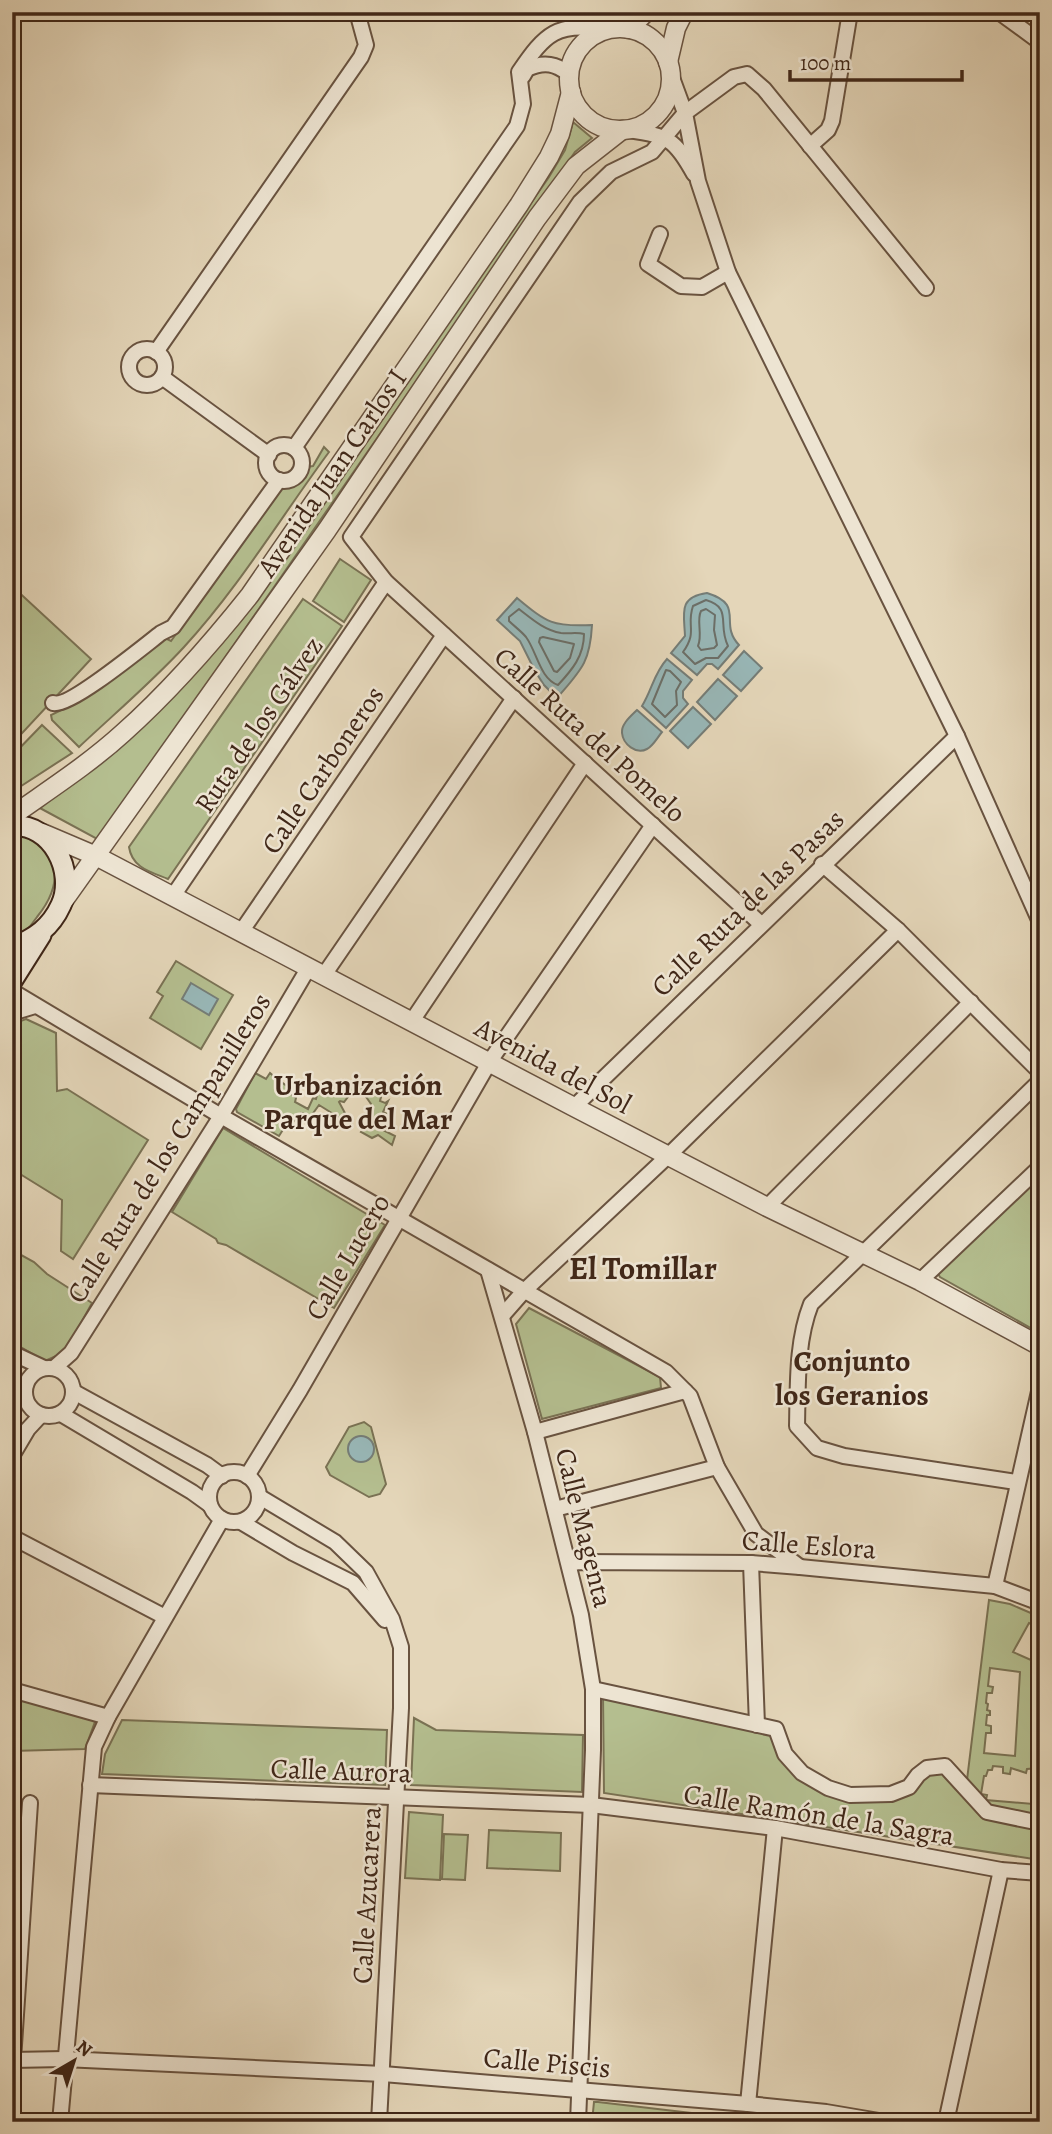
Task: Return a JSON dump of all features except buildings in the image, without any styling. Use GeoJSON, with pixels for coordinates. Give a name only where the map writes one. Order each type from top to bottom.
{"type":"FeatureCollection","features":[{"type":"Feature","properties":{"kind":"main road"},"geometry":{"type":"LineString","coordinates":[[12,826],[30,827],[42,833],[55,848],[62,863],[64,878],[62,903],[12,981]]}},
{"type":"Feature","properties":{"kind":"main road"},"geometry":{"type":"LineString","coordinates":[[12,947],[42,932]]}},
{"type":"Feature","properties":{"kind":"street"},"geometry":{"type":"LineString","coordinates":[[156,352],[361,57],[366,45],[357,12]]}},
{"type":"Feature","properties":{"kind":"street"},"geometry":{"type":"LineString","coordinates":[[629,29],[646,12]]}},
{"type":"Feature","properties":{"kind":"street"},"geometry":{"type":"LineString","coordinates":[[626,130],[645,124],[659,113],[669,96],[676,28],[684,12]]}},
{"type":"Feature","properties":{"kind":"street"},"geometry":{"type":"LineString","coordinates":[[810,146],[828,130],[832,121],[850,12]]}},
{"type":"Feature","properties":{"kind":"street"},"geometry":{"type":"LineString","coordinates":[[999,12],[1040,42]]}},
{"type":"Feature","properties":{"kind":"street"},"geometry":{"type":"LineString","coordinates":[[294,448],[517,126],[523,104],[519,72],[540,42],[558,31],[585,26],[606,30],[629,29],[651,38],[665,54],[685,113],[692,138],[698,181],[728,272],[957,736],[1040,922]]}},
{"type":"Feature","properties":{"kind":"street"},"geometry":{"type":"LineString","coordinates":[[12,816],[87,763],[124,732],[212,643],[250,595],[519,205],[560,134],[571,92],[571,66],[579,48],[596,34],[606,30]]}},
{"type":"Feature","properties":{"kind":"street"},"geometry":{"type":"LineString","coordinates":[[521,88],[527,69],[536,65],[556,65],[563,70]]}},
{"type":"Feature","properties":{"kind":"street"},"geometry":{"type":"LineString","coordinates":[[665,137],[677,126],[685,113],[734,77],[747,74],[764,89],[926,288]]}},
{"type":"Feature","properties":{"kind":"street"},"geometry":{"type":"LineString","coordinates":[[571,92],[575,103],[587,118],[601,127],[665,137],[682,152],[698,181]]}},
{"type":"Feature","properties":{"kind":"street","name":"Avenida Juan Carlos I"},"geometry":{"type":"LineString","coordinates":[[62,903],[327,530],[537,218],[576,166],[626,130]]}},
{"type":"Feature","properties":{"kind":"street","name":"Calle Ruta del Pomelo"},"geometry":{"type":"LineString","coordinates":[[665,137],[652,152],[611,172],[580,202],[351,537],[386,582],[761,924]]}},
{"type":"Feature","properties":{"kind":"street"},"geometry":{"type":"LineString","coordinates":[[660,234],[648,264],[681,286],[702,288],[728,272]]}},
{"type":"Feature","properties":{"kind":"street"},"geometry":{"type":"LineString","coordinates":[[145,349],[156,352],[163,360],[162,377],[155,383],[141,384],[129,372],[130,361],[137,352],[145,349]]}},
{"type":"Feature","properties":{"kind":"street"},"geometry":{"type":"LineString","coordinates":[[162,377],[269,455]]}},
{"type":"Feature","properties":{"kind":"street"},"geometry":{"type":"LineString","coordinates":[[275,448],[294,448],[300,456],[301,469],[293,479],[279,480],[270,474],[267,468],[269,455],[275,448]]}},
{"type":"Feature","properties":{"kind":"street"},"geometry":{"type":"LineString","coordinates":[[52,703],[61,704],[78,694],[173,627],[279,480]]}},
{"type":"Feature","properties":{"kind":"street","name":"Ruta de los Gálvez"},"geometry":{"type":"LineString","coordinates":[[173,896],[386,582]]}},
{"type":"Feature","properties":{"kind":"street","name":"Calle Carboneros"},"geometry":{"type":"LineString","coordinates":[[241,932],[444,635]]}},
{"type":"Feature","properties":{"kind":"street","name":"Calle Ruta de los Campanilleros"},"geometry":{"type":"LineString","coordinates":[[55,1370],[71,1353],[220,1116],[317,971],[514,698]]}},
{"type":"Feature","properties":{"kind":"street","name":"Calle Ruta de las Pasas"},"geometry":{"type":"LineString","coordinates":[[574,1107],[957,736]]}},
{"type":"Feature","properties":{"kind":"street"},"geometry":{"type":"LineString","coordinates":[[412,1021],[585,763]]}},
{"type":"Feature","properties":{"kind":"street","name":"Calle Lucero"},"geometry":{"type":"LineString","coordinates":[[247,1476],[306,1380],[490,1061],[653,825]]}},
{"type":"Feature","properties":{"kind":"street","name":"Avenida del Sol"},"geometry":{"type":"LineString","coordinates":[[42,833],[96,856],[574,1107],[767,1207],[920,1281],[1040,1346]]}},
{"type":"Feature","properties":{"kind":"street"},"geometry":{"type":"LineString","coordinates":[[822,864],[898,930],[1040,1072]]}},
{"type":"Feature","properties":{"kind":"street"},"geometry":{"type":"LineString","coordinates":[[502,1316],[524,1291],[669,1155],[898,930]]}},
{"type":"Feature","properties":{"kind":"street"},"geometry":{"type":"LineString","coordinates":[[12,991],[220,1116],[666,1372],[690,1396],[717,1467],[756,1534],[800,1567]]}},
{"type":"Feature","properties":{"kind":"street"},"geometry":{"type":"LineString","coordinates":[[767,1207],[971,1002]]}},
{"type":"Feature","properties":{"kind":"street"},"geometry":{"type":"LineString","coordinates":[[12,1013],[35,1006]]}},
{"type":"Feature","properties":{"kind":"street"},"geometry":{"type":"LineString","coordinates":[[1016,1482],[844,1455],[817,1448],[797,1426],[799,1360],[806,1316],[811,1304],[1040,1081]]}},
{"type":"Feature","properties":{"kind":"street"},"geometry":{"type":"LineString","coordinates":[[920,1281],[1039,1168]]}},
{"type":"Feature","properties":{"kind":"street","name":"Calle Magenta"},"geometry":{"type":"LineString","coordinates":[[488,1270],[570,1564],[582,1615],[593,1689],[578,2122]]}},
{"type":"Feature","properties":{"kind":"street"},"geometry":{"type":"LineString","coordinates":[[14,1355],[55,1370],[74,1392],[207,1465],[222,1476]]}},
{"type":"Feature","properties":{"kind":"street"},"geometry":{"type":"LineString","coordinates":[[12,1456],[29,1429],[27,1382],[30,1376],[55,1370]]}},
{"type":"Feature","properties":{"kind":"street"},"geometry":{"type":"LineString","coordinates":[[995,1586],[1016,1482],[1040,1387]]}},
{"type":"Feature","properties":{"kind":"street"},"geometry":{"type":"LineString","coordinates":[[535,1432],[685,1391]]}},
{"type":"Feature","properties":{"kind":"street"},"geometry":{"type":"LineString","coordinates":[[27,1402],[54,1416],[61,1414],[72,1401],[74,1392]]}},
{"type":"Feature","properties":{"kind":"street"},"geometry":{"type":"LineString","coordinates":[[61,1414],[192,1492],[210,1505],[222,1519],[241,1522],[251,1517],[260,1497],[255,1483],[238,1473],[222,1476],[211,1488],[210,1505]]}},
{"type":"Feature","properties":{"kind":"street"},"geometry":{"type":"LineString","coordinates":[[555,1509],[717,1467]]}},
{"type":"Feature","properties":{"kind":"street","name":"Calle Azucarera"},"geometry":{"type":"LineString","coordinates":[[260,1497],[335,1542],[366,1573],[392,1619],[401,1647],[402,1671],[379,2122]]}},
{"type":"Feature","properties":{"kind":"street"},"geometry":{"type":"LineString","coordinates":[[60,2122],[94,1746],[222,1519]]}},
{"type":"Feature","properties":{"kind":"street","name":"Calle Azucarera"},"geometry":{"type":"LineString","coordinates":[[241,1522],[293,1553],[353,1583],[384,1617],[402,1671]]}},
{"type":"Feature","properties":{"kind":"street"},"geometry":{"type":"LineString","coordinates":[[12,1537],[165,1617]]}},
{"type":"Feature","properties":{"kind":"street"},"geometry":{"type":"LineString","coordinates":[[751,1563],[757,1725]]}},
{"type":"Feature","properties":{"kind":"street","name":"Calle Eslora"},"geometry":{"type":"LineString","coordinates":[[570,1564],[751,1563],[800,1567],[995,1586],[1040,1603]]}},
{"type":"Feature","properties":{"kind":"street"},"geometry":{"type":"LineString","coordinates":[[593,1689],[776,1729],[785,1754],[802,1773],[828,1788],[850,1795],[891,1794],[909,1787],[927,1768],[945,1766],[987,1812],[1040,1822]]}},
{"type":"Feature","properties":{"kind":"street"},"geometry":{"type":"LineString","coordinates":[[12,1690],[108,1717]]}},
{"type":"Feature","properties":{"kind":"street","name":"Calle Aurora"},"geometry":{"type":"LineString","coordinates":[[90,1785],[591,1805]]}},
{"type":"Feature","properties":{"kind":"street"},"geometry":{"type":"LineString","coordinates":[[13,2060],[30,1803]]}},
{"type":"Feature","properties":{"kind":"street","name":"Calle Ramón de la Sagra"},"geometry":{"type":"LineString","coordinates":[[591,1805],[775,1828],[1001,1870],[1040,1873]]}},
{"type":"Feature","properties":{"kind":"street"},"geometry":{"type":"LineString","coordinates":[[748,2104],[775,1828]]}},
{"type":"Feature","properties":{"kind":"street"},"geometry":{"type":"LineString","coordinates":[[946,2122],[1001,1870]]}},
{"type":"Feature","properties":{"kind":"street","name":"Calle Piscis"},"geometry":{"type":"LineString","coordinates":[[13,2060],[64,2059],[383,2074],[748,2104],[826,2112],[885,2122]]}},
{"type":"Feature","properties":{"kind":"green space"},"geometry":{"type":"Polygon","coordinates":[[[573,122],[592,138],[575,152],[99,840],[38,807],[112,752],[356,455],[549,177],[565,150],[573,122]]]}},
{"type":"Feature","properties":{"kind":"green space"},"geometry":{"type":"Polygon","coordinates":[[[324,447],[329,452],[204,624],[159,673],[79,747],[52,720],[51,715],[74,704],[163,637],[171,641],[280,490],[299,481],[306,467],[313,466],[324,447]]]}},
{"type":"Feature","properties":{"kind":"green space"},"geometry":{"type":"Polygon","coordinates":[[[340,559],[371,580],[344,622],[313,601],[340,559]]]}},
{"type":"Feature","properties":{"kind":"green space"},"geometry":{"type":"Polygon","coordinates":[[[12,586],[91,659],[12,744],[12,586]]]}},
{"type":"Feature","properties":{"kind":"green space"},"geometry":{"type":"Polygon","coordinates":[[[303,599],[342,626],[168,879],[138,865],[129,847],[303,599]]]}},
{"type":"Feature","properties":{"kind":"green space"},"geometry":{"type":"Polygon","coordinates":[[[42,725],[72,753],[12,792],[12,756],[42,725]]]}},
{"type":"Feature","properties":{"kind":"green space"},"geometry":{"type":"Polygon","coordinates":[[[24,835],[46,851],[52,861],[54,882],[51,894],[35,920],[23,933],[12,939],[12,836],[24,835]]]}},
{"type":"Feature","properties":{"kind":"green space"},"geometry":{"type":"Polygon","coordinates":[[[176,961],[233,995],[201,1049],[150,1018],[163,996],[157,992],[176,961]]]}},
{"type":"Feature","properties":{"kind":"green space"},"geometry":{"type":"Polygon","coordinates":[[[26,1019],[56,1033],[57,1091],[67,1089],[148,1140],[73,1259],[61,1251],[62,1200],[12,1169],[12,1027],[26,1019]]]}},
{"type":"Feature","properties":{"kind":"green space"},"geometry":{"type":"Polygon","coordinates":[[[255,1073],[266,1079],[270,1073],[277,1079],[278,1077],[291,1089],[289,1093],[296,1098],[295,1102],[308,1109],[313,1098],[316,1099],[320,1084],[339,1095],[346,1080],[381,1097],[380,1101],[388,1101],[383,1112],[387,1114],[381,1129],[395,1136],[392,1145],[378,1135],[372,1138],[361,1132],[369,1122],[371,1104],[364,1094],[351,1093],[344,1102],[339,1102],[346,1115],[353,1120],[351,1125],[319,1105],[311,1116],[301,1113],[293,1122],[291,1117],[279,1136],[237,1112],[236,1109],[255,1073]]]}},
{"type":"Feature","properties":{"kind":"green space"},"geometry":{"type":"Polygon","coordinates":[[[223,1128],[385,1225],[334,1308],[226,1245],[218,1243],[216,1239],[172,1212],[223,1128]]]}},
{"type":"Feature","properties":{"kind":"green space"},"geometry":{"type":"Polygon","coordinates":[[[1040,1174],[1040,1328],[1036,1331],[940,1277],[937,1272],[1040,1174]]]}},
{"type":"Feature","properties":{"kind":"green space"},"geometry":{"type":"Polygon","coordinates":[[[12,1250],[34,1262],[47,1274],[92,1303],[65,1352],[45,1361],[12,1342],[12,1250]]]}},
{"type":"Feature","properties":{"kind":"green space"},"geometry":{"type":"Polygon","coordinates":[[[529,1308],[660,1377],[661,1388],[542,1419],[516,1324],[529,1308]]]}},
{"type":"Feature","properties":{"kind":"green space"},"geometry":{"type":"Polygon","coordinates":[[[364,1422],[371,1427],[386,1484],[380,1494],[369,1497],[330,1475],[326,1467],[349,1427],[364,1422]]]}},
{"type":"Feature","properties":{"kind":"green space"},"geometry":{"type":"Polygon","coordinates":[[[989,1600],[1010,1604],[1040,1617],[1040,1627],[1029,1623],[1013,1652],[1040,1664],[1040,1768],[1027,1769],[1026,1773],[1011,1768],[1010,1774],[1003,1773],[1003,1767],[993,1766],[984,1776],[981,1794],[987,1795],[986,1800],[1033,1804],[1034,1801],[1040,1802],[1040,1818],[990,1808],[967,1780],[989,1600]],[[990,1668],[988,1686],[993,1687],[992,1693],[987,1693],[986,1703],[990,1715],[987,1715],[986,1725],[991,1726],[991,1733],[986,1733],[984,1753],[1015,1756],[1020,1672],[990,1668]]]}},
{"type":"Feature","properties":{"kind":"green space"},"geometry":{"type":"Polygon","coordinates":[[[12,1693],[96,1719],[85,1749],[12,1751],[12,1693]]]}},
{"type":"Feature","properties":{"kind":"green space"},"geometry":{"type":"Polygon","coordinates":[[[603,1695],[764,1729],[773,1737],[801,1779],[892,1798],[924,1776],[943,1771],[988,1819],[1040,1828],[1040,1860],[604,1793],[603,1695]]]}},
{"type":"Feature","properties":{"kind":"green space"},"geometry":{"type":"Polygon","coordinates":[[[414,1718],[436,1730],[583,1735],[582,1792],[411,1785],[414,1718]]]}},
{"type":"Feature","properties":{"kind":"green space"},"geometry":{"type":"Polygon","coordinates":[[[122,1720],[387,1730],[385,1785],[102,1774],[105,1754],[122,1720]]]}},
{"type":"Feature","properties":{"kind":"green space"},"geometry":{"type":"Polygon","coordinates":[[[409,1812],[443,1815],[440,1880],[405,1878],[409,1812]]]}},
{"type":"Feature","properties":{"kind":"green space"},"geometry":{"type":"Polygon","coordinates":[[[489,1830],[561,1833],[560,1871],[487,1868],[489,1830]]]}},
{"type":"Feature","properties":{"kind":"green space"},"geometry":{"type":"Polygon","coordinates":[[[444,1834],[468,1835],[465,1880],[442,1879],[444,1834]]]}},
{"type":"Feature","properties":{"kind":"green space"},"geometry":{"type":"Polygon","coordinates":[[[594,2102],[598,2102],[768,2122],[592,2122],[594,2102]]]}},
{"type":"Feature","properties":{"kind":"water"},"geometry":{"type":"Polygon","coordinates":[[[707,593],[726,603],[733,637],[739,645],[718,669],[707,664],[697,675],[671,653],[685,636],[684,613],[687,602],[707,593]]]}},
{"type":"Feature","properties":{"kind":"water"},"geometry":{"type":"Polygon","coordinates":[[[517,598],[551,622],[592,625],[589,648],[583,665],[557,698],[544,685],[520,641],[497,620],[517,598]]]}},
{"type":"Feature","properties":{"kind":"water"},"geometry":{"type":"Polygon","coordinates":[[[744,651],[762,668],[741,691],[723,675],[744,651]]]}},
{"type":"Feature","properties":{"kind":"water"},"geometry":{"type":"Polygon","coordinates":[[[667,659],[692,680],[683,691],[683,698],[688,704],[666,728],[642,706],[667,659]]]}},
{"type":"Feature","properties":{"kind":"water"},"geometry":{"type":"Polygon","coordinates":[[[718,679],[737,696],[715,720],[697,702],[718,679]]]}},
{"type":"Feature","properties":{"kind":"water"},"geometry":{"type":"Polygon","coordinates":[[[693,707],[711,724],[688,748],[670,731],[693,707]]]}},
{"type":"Feature","properties":{"kind":"water"},"geometry":{"type":"Polygon","coordinates":[[[637,710],[662,732],[651,746],[639,751],[625,741],[622,733],[625,723],[637,710]]]}},
{"type":"Feature","properties":{"kind":"water"},"geometry":{"type":"Polygon","coordinates":[[[191,983],[218,999],[209,1015],[182,999],[191,983]]]}},
{"type":"Feature","properties":{"kind":"water"},"geometry":{"type":"Polygon","coordinates":[[[361,1436],[371,1439],[374,1449],[371,1459],[361,1462],[351,1459],[348,1449],[351,1439],[361,1436]]]}},
{"type":"Feature","properties":{"kind":"district","name":"Urbanización Parque del Mar"},"geometry":{"type":"Point","coordinates":[358,1102]}},
{"type":"Feature","properties":{"kind":"district","name":"El Tomillar"},"geometry":{"type":"Point","coordinates":[643,1268]}},
{"type":"Feature","properties":{"kind":"district","name":"Conjunto los Geranios"},"geometry":{"type":"Point","coordinates":[852,1378]}}]}
